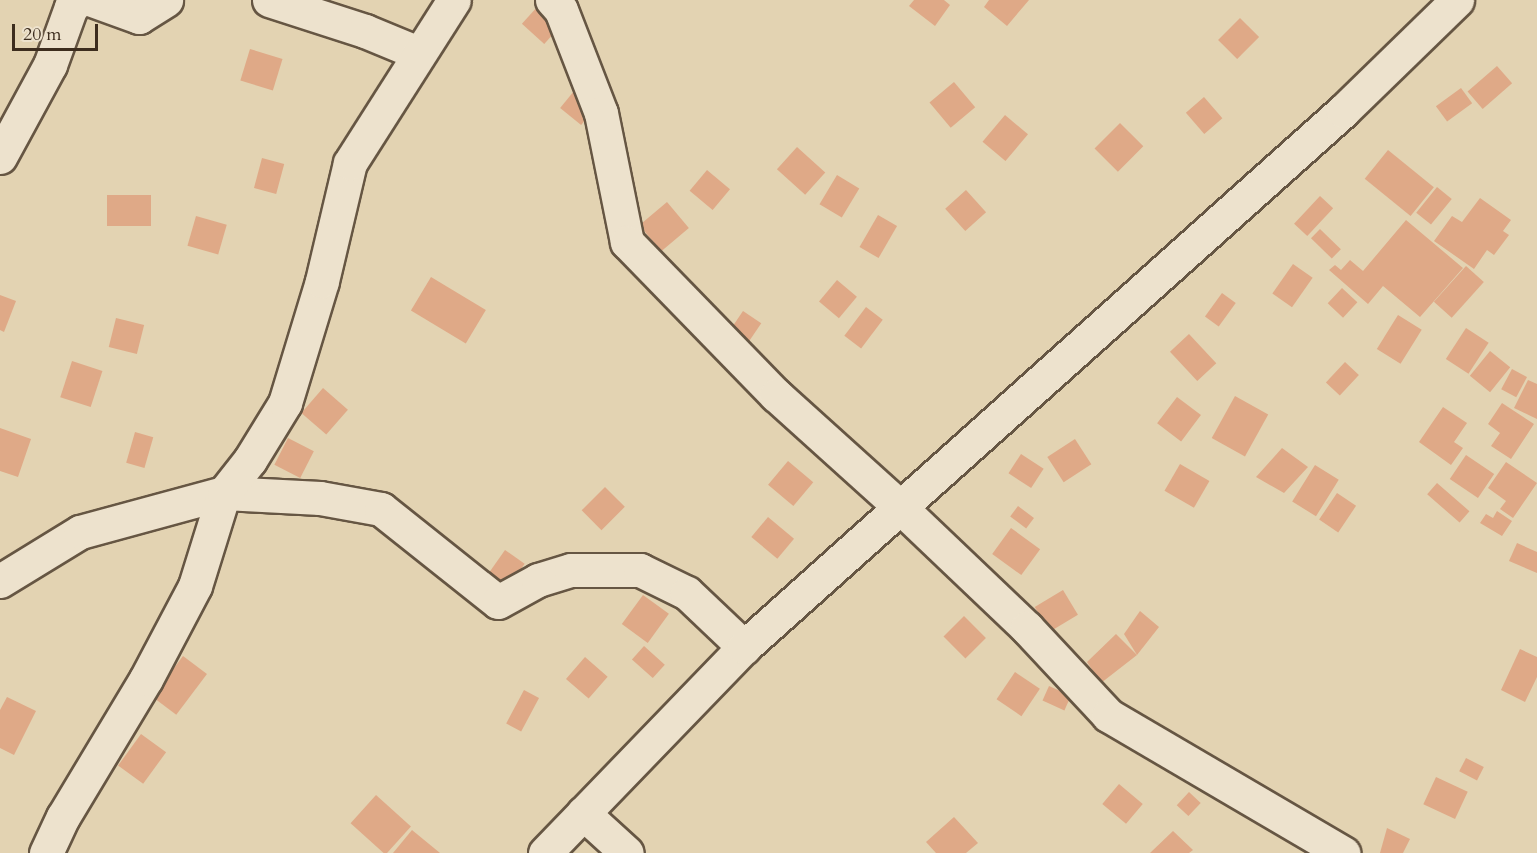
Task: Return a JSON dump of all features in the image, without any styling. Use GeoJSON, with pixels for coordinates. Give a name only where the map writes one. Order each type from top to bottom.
{"type":"FeatureCollection","features":[{"type":"Feature","properties":{"kind":"street"},"geometry":{"type":"LineString","coordinates":[[0,157],[50,65],[71,7],[79,0]]}},
{"type":"Feature","properties":{"kind":"street"},"geometry":{"type":"LineString","coordinates":[[92,0],[139,17],[166,0]]}},
{"type":"Feature","properties":{"kind":"street"},"geometry":{"type":"LineString","coordinates":[[269,0],[366,31],[418,52]]}},
{"type":"Feature","properties":{"kind":"street"},"geometry":{"type":"LineString","coordinates":[[46,853],[63,817],[146,679],[195,586],[224,494],[250,460],[285,403],[322,281],[350,163],[418,52],[454,0]]}},
{"type":"Feature","properties":{"kind":"street"},"geometry":{"type":"LineString","coordinates":[[552,0],[561,10],[601,113],[627,242],[776,395],[901,508],[1027,628],[1108,715],[1343,853]]}},
{"type":"Feature","properties":{"kind":"street"},"geometry":{"type":"LineString","coordinates":[[545,853],[744,647],[1343,111],[1457,0]]}},
{"type":"Feature","properties":{"kind":"street"},"geometry":{"type":"LineString","coordinates":[[0,580],[80,532],[224,494],[320,498],[381,509],[498,602],[538,580],[571,570],[640,570],[687,593],[744,647]]}},
{"type":"Feature","properties":{"kind":"street"},"geometry":{"type":"LineString","coordinates":[[584,813],[627,853]]}},
{"type":"Feature","properties":{"kind":"building"},"geometry":{"type":"Polygon","coordinates":[[[914,0],[944,0],[950,5],[935,26],[909,6],[914,0]]]}},
{"type":"Feature","properties":{"kind":"building"},"geometry":{"type":"Polygon","coordinates":[[[989,0],[1029,0],[1007,26],[984,7],[989,0]]]}},
{"type":"Feature","properties":{"kind":"building"},"geometry":{"type":"Polygon","coordinates":[[[538,6],[560,26],[544,44],[522,24],[538,6]]]}},
{"type":"Feature","properties":{"kind":"building"},"geometry":{"type":"Polygon","coordinates":[[[1240,18],[1259,37],[1237,59],[1218,40],[1240,18]]]}},
{"type":"Feature","properties":{"kind":"building"},"geometry":{"type":"Polygon","coordinates":[[[250,49],[283,59],[273,90],[240,81],[250,49]]]}},
{"type":"Feature","properties":{"kind":"building"},"geometry":{"type":"Polygon","coordinates":[[[1497,66],[1512,83],[1483,109],[1468,92],[1497,66]]]}},
{"type":"Feature","properties":{"kind":"building"},"geometry":{"type":"Polygon","coordinates":[[[954,82],[975,107],[951,128],[929,103],[954,82]]]}},
{"type":"Feature","properties":{"kind":"building"},"geometry":{"type":"Polygon","coordinates":[[[1461,88],[1472,103],[1447,122],[1436,106],[1461,88]]]}},
{"type":"Feature","properties":{"kind":"building"},"geometry":{"type":"Polygon","coordinates":[[[574,91],[595,108],[581,125],[560,108],[574,91]]]}},
{"type":"Feature","properties":{"kind":"building"},"geometry":{"type":"Polygon","coordinates":[[[1204,97],[1222,118],[1204,134],[1186,113],[1204,97]]]}},
{"type":"Feature","properties":{"kind":"building"},"geometry":{"type":"Polygon","coordinates":[[[1005,115],[1028,134],[1005,161],[983,142],[1005,115]]]}},
{"type":"Feature","properties":{"kind":"building"},"geometry":{"type":"Polygon","coordinates":[[[1120,123],[1143,146],[1118,172],[1095,148],[1120,123]]]}},
{"type":"Feature","properties":{"kind":"building"},"geometry":{"type":"Polygon","coordinates":[[[797,147],[825,172],[805,195],[777,169],[797,147]]]}},
{"type":"Feature","properties":{"kind":"building"},"geometry":{"type":"Polygon","coordinates":[[[1388,150],[1434,187],[1411,216],[1365,179],[1388,150]]]}},
{"type":"Feature","properties":{"kind":"building"},"geometry":{"type":"Polygon","coordinates":[[[262,158],[284,164],[276,194],[254,188],[262,158]]]}},
{"type":"Feature","properties":{"kind":"building"},"geometry":{"type":"Polygon","coordinates":[[[707,170],[730,189],[713,210],[690,191],[707,170]]]}},
{"type":"Feature","properties":{"kind":"building"},"geometry":{"type":"Polygon","coordinates":[[[837,175],[859,188],[842,218],[819,204],[837,175]]]}},
{"type":"Feature","properties":{"kind":"building"},"geometry":{"type":"Polygon","coordinates":[[[1437,187],[1452,199],[1431,225],[1416,213],[1437,187]]]}},
{"type":"Feature","properties":{"kind":"building"},"geometry":{"type":"Polygon","coordinates":[[[966,190],[986,212],[965,231],[945,209],[966,190]]]}},
{"type":"Feature","properties":{"kind":"building"},"geometry":{"type":"Polygon","coordinates":[[[107,195],[151,195],[151,226],[107,226],[107,195]]]}},
{"type":"Feature","properties":{"kind":"building"},"geometry":{"type":"Polygon","coordinates":[[[1320,196],[1333,208],[1307,236],[1294,224],[1320,196]]]}},
{"type":"Feature","properties":{"kind":"building"},"geometry":{"type":"Polygon","coordinates":[[[1480,198],[1511,220],[1503,231],[1509,235],[1494,255],[1487,250],[1474,269],[1434,241],[1452,216],[1462,222],[1480,198]]]}},
{"type":"Feature","properties":{"kind":"building"},"geometry":{"type":"Polygon","coordinates":[[[667,202],[689,228],[661,251],[639,225],[667,202]]]}},
{"type":"Feature","properties":{"kind":"building"},"geometry":{"type":"Polygon","coordinates":[[[878,215],[897,226],[879,258],[860,247],[878,215]]]}},
{"type":"Feature","properties":{"kind":"building"},"geometry":{"type":"Polygon","coordinates":[[[196,216],[227,225],[218,255],[187,246],[196,216]]]}},
{"type":"Feature","properties":{"kind":"building"},"geometry":{"type":"Polygon","coordinates":[[[1406,220],[1463,268],[1420,317],[1383,286],[1368,304],[1329,270],[1335,265],[1341,270],[1350,260],[1363,271],[1406,220]]]}},
{"type":"Feature","properties":{"kind":"building"},"geometry":{"type":"Polygon","coordinates":[[[1320,229],[1341,249],[1332,258],[1311,238],[1320,229]]]}},
{"type":"Feature","properties":{"kind":"building"},"geometry":{"type":"Polygon","coordinates":[[[1293,264],[1313,278],[1292,307],[1272,293],[1293,264]]]}},
{"type":"Feature","properties":{"kind":"building"},"geometry":{"type":"Polygon","coordinates":[[[1466,266],[1484,282],[1452,318],[1434,302],[1466,266]]]}},
{"type":"Feature","properties":{"kind":"building"},"geometry":{"type":"Polygon","coordinates":[[[431,277],[486,310],[466,343],[411,310],[431,277]]]}},
{"type":"Feature","properties":{"kind":"building"},"geometry":{"type":"Polygon","coordinates":[[[837,280],[857,297],[839,318],[819,301],[837,280]]]}},
{"type":"Feature","properties":{"kind":"building"},"geometry":{"type":"Polygon","coordinates":[[[1342,288],[1357,302],[1343,318],[1328,303],[1342,288]]]}},
{"type":"Feature","properties":{"kind":"building"},"geometry":{"type":"Polygon","coordinates":[[[1222,293],[1236,303],[1219,326],[1205,316],[1222,293]]]}},
{"type":"Feature","properties":{"kind":"building"},"geometry":{"type":"Polygon","coordinates":[[[0,295],[16,301],[4,332],[0,330],[0,295]]]}},
{"type":"Feature","properties":{"kind":"building"},"geometry":{"type":"Polygon","coordinates":[[[866,307],[883,320],[861,348],[844,336],[866,307]]]}},
{"type":"Feature","properties":{"kind":"building"},"geometry":{"type":"Polygon","coordinates":[[[743,311],[761,323],[747,345],[728,333],[743,311]]]}},
{"type":"Feature","properties":{"kind":"building"},"geometry":{"type":"Polygon","coordinates":[[[1398,315],[1422,330],[1401,364],[1377,349],[1398,315]]]}},
{"type":"Feature","properties":{"kind":"building"},"geometry":{"type":"Polygon","coordinates":[[[116,318],[144,325],[137,354],[109,347],[116,318]]]}},
{"type":"Feature","properties":{"kind":"building"},"geometry":{"type":"Polygon","coordinates":[[[1466,328],[1489,343],[1468,374],[1446,359],[1466,328]]]}},
{"type":"Feature","properties":{"kind":"building"},"geometry":{"type":"Polygon","coordinates":[[[1189,334],[1216,363],[1197,381],[1170,352],[1189,334]]]}},
{"type":"Feature","properties":{"kind":"building"},"geometry":{"type":"Polygon","coordinates":[[[1490,351],[1510,367],[1490,392],[1470,376],[1490,351]]]}},
{"type":"Feature","properties":{"kind":"building"},"geometry":{"type":"Polygon","coordinates":[[[72,361],[102,371],[91,407],[60,397],[72,361]]]}},
{"type":"Feature","properties":{"kind":"building"},"geometry":{"type":"Polygon","coordinates":[[[1345,362],[1359,375],[1340,395],[1326,382],[1345,362]]]}},
{"type":"Feature","properties":{"kind":"building"},"geometry":{"type":"Polygon","coordinates":[[[1512,369],[1527,377],[1516,397],[1501,389],[1512,369]]]}},
{"type":"Feature","properties":{"kind":"building"},"geometry":{"type":"Polygon","coordinates":[[[1528,380],[1537,384],[1537,419],[1514,408],[1528,380]]]}},
{"type":"Feature","properties":{"kind":"building"},"geometry":{"type":"Polygon","coordinates":[[[323,388],[348,410],[326,435],[301,413],[323,388]]]}},
{"type":"Feature","properties":{"kind":"building"},"geometry":{"type":"Polygon","coordinates":[[[1235,396],[1268,414],[1245,456],[1212,438],[1235,396]]]}},
{"type":"Feature","properties":{"kind":"building"},"geometry":{"type":"Polygon","coordinates":[[[1177,397],[1201,415],[1181,441],[1157,423],[1177,397]]]}},
{"type":"Feature","properties":{"kind":"building"},"geometry":{"type":"Polygon","coordinates":[[[1502,403],[1534,424],[1511,459],[1491,446],[1500,433],[1488,424],[1502,403]]]}},
{"type":"Feature","properties":{"kind":"building"},"geometry":{"type":"Polygon","coordinates":[[[1443,407],[1467,423],[1454,442],[1463,448],[1451,465],[1419,442],[1443,407]]]}},
{"type":"Feature","properties":{"kind":"building"},"geometry":{"type":"Polygon","coordinates":[[[0,428],[31,439],[18,477],[0,471],[0,428]]]}},
{"type":"Feature","properties":{"kind":"building"},"geometry":{"type":"Polygon","coordinates":[[[135,432],[153,437],[144,468],[126,463],[135,432]]]}},
{"type":"Feature","properties":{"kind":"building"},"geometry":{"type":"Polygon","coordinates":[[[288,438],[314,451],[300,478],[274,465],[288,438]]]}},
{"type":"Feature","properties":{"kind":"building"},"geometry":{"type":"Polygon","coordinates":[[[1075,439],[1091,464],[1064,482],[1047,457],[1075,439]]]}},
{"type":"Feature","properties":{"kind":"building"},"geometry":{"type":"Polygon","coordinates":[[[1282,448],[1308,467],[1284,493],[1256,477],[1282,448]]]}},
{"type":"Feature","properties":{"kind":"building"},"geometry":{"type":"Polygon","coordinates":[[[1021,454],[1044,469],[1031,488],[1008,473],[1021,454]]]}},
{"type":"Feature","properties":{"kind":"building"},"geometry":{"type":"Polygon","coordinates":[[[1466,455],[1494,474],[1478,498],[1450,479],[1466,455]]]}},
{"type":"Feature","properties":{"kind":"building"},"geometry":{"type":"Polygon","coordinates":[[[788,461],[813,482],[793,506],[768,485],[788,461]]]}},
{"type":"Feature","properties":{"kind":"building"},"geometry":{"type":"Polygon","coordinates":[[[1506,462],[1537,483],[1513,518],[1500,509],[1506,501],[1488,488],[1506,462]]]}},
{"type":"Feature","properties":{"kind":"building"},"geometry":{"type":"Polygon","coordinates":[[[1180,464],[1209,481],[1194,508],[1164,491],[1180,464]]]}},
{"type":"Feature","properties":{"kind":"building"},"geometry":{"type":"Polygon","coordinates":[[[1315,465],[1339,480],[1316,516],[1292,501],[1315,465]]]}},
{"type":"Feature","properties":{"kind":"building"},"geometry":{"type":"Polygon","coordinates":[[[1437,483],[1469,511],[1460,523],[1427,494],[1437,483]]]}},
{"type":"Feature","properties":{"kind":"building"},"geometry":{"type":"Polygon","coordinates":[[[605,487],[625,507],[601,530],[582,510],[605,487]]]}},
{"type":"Feature","properties":{"kind":"building"},"geometry":{"type":"Polygon","coordinates":[[[1337,493],[1356,506],[1338,532],[1319,520],[1337,493]]]}},
{"type":"Feature","properties":{"kind":"building"},"geometry":{"type":"Polygon","coordinates":[[[1018,506],[1034,518],[1026,528],[1010,516],[1018,506]]]}},
{"type":"Feature","properties":{"kind":"building"},"geometry":{"type":"Polygon","coordinates":[[[1497,511],[1512,521],[1502,536],[1480,523],[1486,514],[1493,518],[1497,511]]]}},
{"type":"Feature","properties":{"kind":"building"},"geometry":{"type":"Polygon","coordinates":[[[768,517],[794,539],[777,559],[751,537],[768,517]]]}},
{"type":"Feature","properties":{"kind":"building"},"geometry":{"type":"Polygon","coordinates":[[[1011,528],[1040,549],[1021,575],[992,554],[1011,528]]]}},
{"type":"Feature","properties":{"kind":"building"},"geometry":{"type":"Polygon","coordinates":[[[1517,543],[1537,552],[1537,573],[1509,561],[1517,543]]]}},
{"type":"Feature","properties":{"kind":"building"},"geometry":{"type":"Polygon","coordinates":[[[505,550],[525,564],[509,586],[490,572],[505,550]]]}},
{"type":"Feature","properties":{"kind":"building"},"geometry":{"type":"Polygon","coordinates":[[[1063,590],[1078,615],[1050,632],[1035,607],[1063,590]]]}},
{"type":"Feature","properties":{"kind":"building"},"geometry":{"type":"Polygon","coordinates":[[[643,595],[669,614],[648,643],[622,624],[643,595]]]}},
{"type":"Feature","properties":{"kind":"building"},"geometry":{"type":"Polygon","coordinates":[[[1140,611],[1159,627],[1137,655],[1124,634],[1140,611]]]}},
{"type":"Feature","properties":{"kind":"building"},"geometry":{"type":"Polygon","coordinates":[[[964,616],[986,638],[965,658],[943,637],[964,616]]]}},
{"type":"Feature","properties":{"kind":"building"},"geometry":{"type":"Polygon","coordinates":[[[1116,634],[1137,655],[1101,683],[1087,662],[1116,634]]]}},
{"type":"Feature","properties":{"kind":"building"},"geometry":{"type":"Polygon","coordinates":[[[644,646],[665,665],[653,678],[632,659],[644,646]]]}},
{"type":"Feature","properties":{"kind":"building"},"geometry":{"type":"Polygon","coordinates":[[[1520,649],[1537,657],[1537,677],[1525,702],[1501,690],[1520,649]]]}},
{"type":"Feature","properties":{"kind":"building"},"geometry":{"type":"Polygon","coordinates":[[[183,656],[207,674],[176,715],[152,697],[183,656]]]}},
{"type":"Feature","properties":{"kind":"building"},"geometry":{"type":"Polygon","coordinates":[[[585,657],[608,677],[589,699],[566,679],[585,657]]]}},
{"type":"Feature","properties":{"kind":"building"},"geometry":{"type":"Polygon","coordinates":[[[1015,672],[1040,689],[1021,716],[997,699],[1015,672]]]}},
{"type":"Feature","properties":{"kind":"building"},"geometry":{"type":"Polygon","coordinates":[[[1049,686],[1071,696],[1064,710],[1042,701],[1049,686]]]}},
{"type":"Feature","properties":{"kind":"building"},"geometry":{"type":"Polygon","coordinates":[[[524,690],[539,698],[521,732],[506,724],[524,690]]]}},
{"type":"Feature","properties":{"kind":"building"},"geometry":{"type":"Polygon","coordinates":[[[7,697],[36,711],[14,755],[0,748],[0,710],[7,697]]]}},
{"type":"Feature","properties":{"kind":"building"},"geometry":{"type":"Polygon","coordinates":[[[141,734],[166,752],[143,784],[118,766],[141,734]]]}},
{"type":"Feature","properties":{"kind":"building"},"geometry":{"type":"Polygon","coordinates":[[[1466,758],[1484,767],[1477,780],[1459,771],[1466,758]]]}},
{"type":"Feature","properties":{"kind":"building"},"geometry":{"type":"Polygon","coordinates":[[[1436,777],[1468,792],[1455,819],[1423,804],[1436,777]]]}},
{"type":"Feature","properties":{"kind":"building"},"geometry":{"type":"Polygon","coordinates":[[[1119,784],[1143,804],[1126,824],[1102,804],[1119,784]]]}},
{"type":"Feature","properties":{"kind":"building"},"geometry":{"type":"Polygon","coordinates":[[[1189,792],[1201,803],[1188,816],[1177,805],[1189,792]]]}},
{"type":"Feature","properties":{"kind":"building"},"geometry":{"type":"Polygon","coordinates":[[[376,795],[411,826],[387,853],[384,853],[351,823],[376,795]]]}},
{"type":"Feature","properties":{"kind":"building"},"geometry":{"type":"Polygon","coordinates":[[[954,817],[978,843],[966,853],[936,853],[926,842],[954,817]]]}},
{"type":"Feature","properties":{"kind":"building"},"geometry":{"type":"Polygon","coordinates":[[[1387,828],[1410,839],[1403,853],[1380,853],[1387,828]]]}},
{"type":"Feature","properties":{"kind":"building"},"geometry":{"type":"Polygon","coordinates":[[[412,830],[440,853],[393,853],[412,830]]]}},
{"type":"Feature","properties":{"kind":"building"},"geometry":{"type":"Polygon","coordinates":[[[1173,831],[1193,850],[1189,853],[1150,853],[1173,831]]]}}]}
